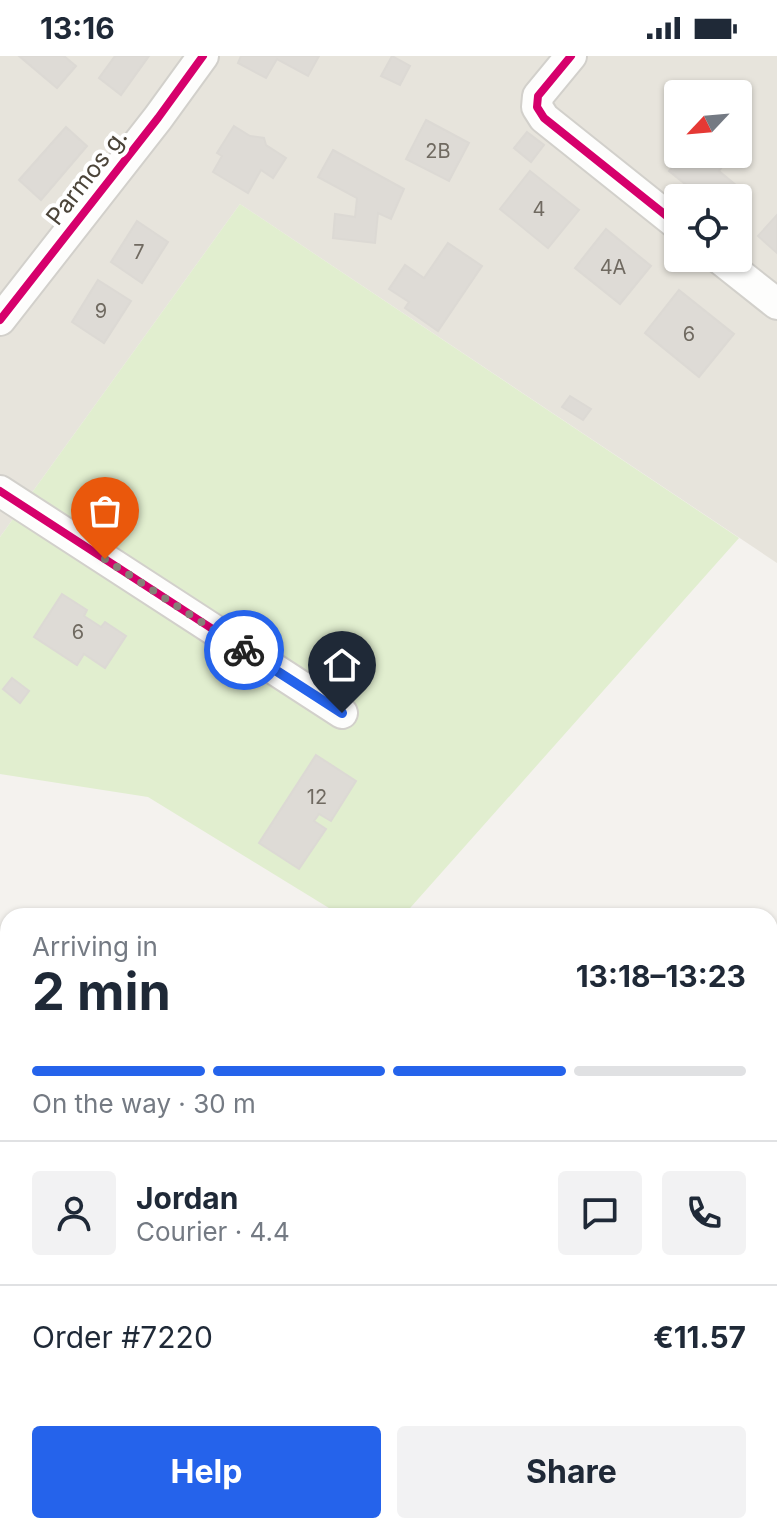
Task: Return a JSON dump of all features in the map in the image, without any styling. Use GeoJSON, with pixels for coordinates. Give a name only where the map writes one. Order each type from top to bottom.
{"type":"FeatureCollection","features":[{"type":"Feature","properties":{"kind":"street","name":"Parmos g."},"geometry":{"type":"LineString","coordinates":[[0,320],[203,56]]}},
{"type":"Feature","properties":{"kind":"street"},"geometry":{"type":"LineString","coordinates":[[571,56],[538,96],[537,107],[544,118],[664,214]]}},
{"type":"Feature","properties":{"kind":"street"},"geometry":{"type":"LineString","coordinates":[[737,272],[777,304]]}},
{"type":"Feature","properties":{"kind":"street"},"geometry":{"type":"LineString","coordinates":[[0,491],[342,713]]}},
{"type":"Feature","properties":{"kind":"shaded area"},"geometry":{"type":"Polygon","coordinates":[[[0,56],[777,56],[777,563],[240,204],[0,537],[0,56]]]}},
{"type":"Feature","properties":{"kind":"green space"},"geometry":{"type":"Polygon","coordinates":[[[240,204],[739,538],[410,908],[329,908],[148,797],[0,774],[0,537],[240,204]]]}},
{"type":"Feature","properties":{"kind":"building"},"geometry":{"type":"Polygon","coordinates":[[[19,56],[64,56],[76,66],[57,88],[19,56]]]}},
{"type":"Feature","properties":{"kind":"building"},"geometry":{"type":"Polygon","coordinates":[[[115,56],[149,56],[121,95],[99,78],[115,56]]]}},
{"type":"Feature","properties":{"kind":"building"},"geometry":{"type":"Polygon","coordinates":[[[241,56],[319,56],[308,76],[277,59],[266,78],[238,63],[241,56]]]}},
{"type":"Feature","properties":{"kind":"building"},"geometry":{"type":"Polygon","coordinates":[[[392,56],[410,66],[400,85],[381,76],[392,56]]]}},
{"type":"Feature","properties":{"kind":"building"},"geometry":{"type":"Polygon","coordinates":[[[426,120],[469,143],[449,181],[406,159],[426,120]]]}},
{"type":"Feature","properties":{"kind":"building"},"geometry":{"type":"Polygon","coordinates":[[[234,126],[250,136],[264,138],[266,145],[286,158],[273,178],[261,170],[248,193],[213,172],[222,156],[217,153],[234,126]]]}},
{"type":"Feature","properties":{"kind":"building"},"geometry":{"type":"Polygon","coordinates":[[[66,127],[87,146],[41,200],[19,180],[66,127]]]}},
{"type":"Feature","properties":{"kind":"building"},"geometry":{"type":"Polygon","coordinates":[[[527,132],[544,145],[531,162],[514,148],[527,132]]]}},
{"type":"Feature","properties":{"kind":"building"},"geometry":{"type":"Polygon","coordinates":[[[333,150],[404,189],[391,219],[378,213],[375,243],[333,238],[335,214],[355,217],[357,198],[318,177],[333,150]]]}},
{"type":"Feature","properties":{"kind":"building"},"geometry":{"type":"Polygon","coordinates":[[[671,168],[721,168],[719,171],[735,184],[685,184],[669,171],[671,168]]]}},
{"type":"Feature","properties":{"kind":"building"},"geometry":{"type":"Polygon","coordinates":[[[530,171],[579,210],[548,248],[500,209],[530,171]]]}},
{"type":"Feature","properties":{"kind":"building"},"geometry":{"type":"Polygon","coordinates":[[[777,215],[777,253],[758,236],[777,215]]]}},
{"type":"Feature","properties":{"kind":"building"},"geometry":{"type":"Polygon","coordinates":[[[137,221],[168,242],[142,283],[111,262],[137,221]]]}},
{"type":"Feature","properties":{"kind":"building"},"geometry":{"type":"Polygon","coordinates":[[[606,229],[651,266],[620,304],[575,268],[606,229]]]}},
{"type":"Feature","properties":{"kind":"building"},"geometry":{"type":"Polygon","coordinates":[[[448,243],[482,266],[438,331],[405,308],[409,302],[389,289],[405,265],[424,278],[448,243]]]}},
{"type":"Feature","properties":{"kind":"building"},"geometry":{"type":"Polygon","coordinates":[[[98,280],[131,301],[104,343],[72,322],[98,280]]]}},
{"type":"Feature","properties":{"kind":"building"},"geometry":{"type":"Polygon","coordinates":[[[679,290],[734,334],[699,377],[645,333],[679,290]]]}},
{"type":"Feature","properties":{"kind":"building"},"geometry":{"type":"Polygon","coordinates":[[[570,396],[591,409],[583,420],[562,407],[570,396]]]}},
{"type":"Feature","properties":{"kind":"building"},"geometry":{"type":"Polygon","coordinates":[[[62,594],[87,610],[84,616],[101,627],[105,622],[126,636],[105,668],[84,654],[77,665],[34,637],[62,594]]]}},
{"type":"Feature","properties":{"kind":"building"},"geometry":{"type":"Polygon","coordinates":[[[12,678],[29,691],[20,703],[3,689],[12,678]]]}},
{"type":"Feature","properties":{"kind":"building"},"geometry":{"type":"Polygon","coordinates":[[[316,755],[356,781],[331,821],[319,814],[314,821],[326,829],[299,869],[259,843],[316,755]]]}},
{"type":"Feature","properties":{"kind":"cycle path"},"geometry":{"type":"LineString","coordinates":[[0,320],[203,56]]}},
{"type":"Feature","properties":{"kind":"cycle path"},"geometry":{"type":"LineString","coordinates":[[571,56],[538,96],[537,107],[544,118],[664,214]]}},
{"type":"Feature","properties":{"kind":"cycle path"},"geometry":{"type":"LineString","coordinates":[[0,491],[342,713]]}},
{"type":"Feature","properties":{"kind":"way so far"},"geometry":{"type":"LineString","coordinates":[[105,559],[244,650]]}},
{"type":"Feature","properties":{"kind":"route"},"geometry":{"type":"LineString","coordinates":[[244,650],[342,713]]}}]}
